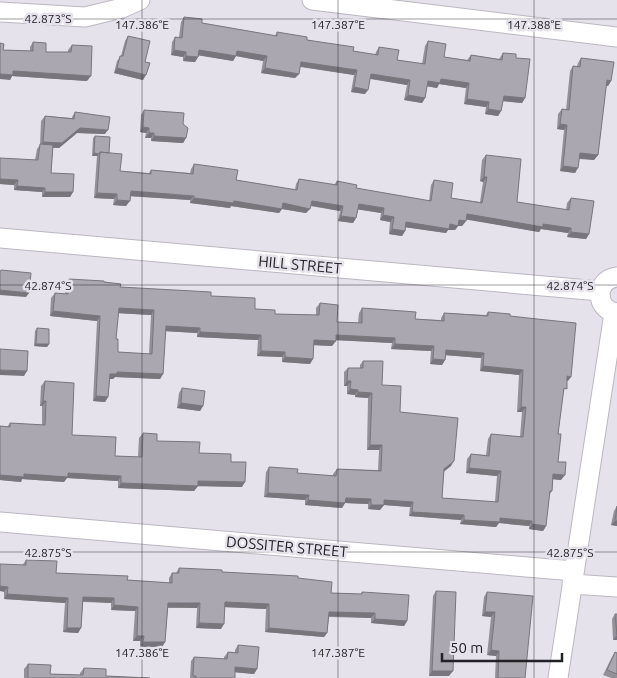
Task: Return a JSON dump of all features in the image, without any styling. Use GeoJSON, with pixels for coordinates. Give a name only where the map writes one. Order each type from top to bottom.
{"type":"FeatureCollection","features":[{"type":"Feature","properties":{"kind":"street"},"geometry":{"type":"LineString","coordinates":[[0,12],[85,17],[122,8],[140,0]]}},
{"type":"Feature","properties":{"kind":"street"},"geometry":{"type":"LineString","coordinates":[[312,0],[617,37]]}},
{"type":"Feature","properties":{"kind":"street","name":"HILL STREET"},"geometry":{"type":"LineString","coordinates":[[0,238],[600,290]]}},
{"type":"Feature","properties":{"kind":"street"},"geometry":{"type":"LineString","coordinates":[[558,678],[615,313],[603,306],[600,300],[600,290],[608,280],[617,278]]}},
{"type":"Feature","properties":{"kind":"street","name":"DOSSITER STREET"},"geometry":{"type":"LineString","coordinates":[[0,522],[573,578],[617,587]]}},
{"type":"Feature","properties":{"kind":"building"},"geometry":{"type":"Polygon","coordinates":[[[184,17],[202,19],[202,23],[277,36],[277,32],[307,37],[307,40],[354,47],[353,51],[378,55],[379,47],[399,50],[397,60],[425,64],[428,41],[446,44],[444,57],[470,61],[471,55],[502,60],[503,53],[516,54],[516,58],[530,59],[525,98],[504,96],[501,111],[488,109],[489,102],[467,99],[469,83],[441,79],[440,83],[428,81],[425,98],[408,95],[410,80],[371,74],[368,90],[354,87],[357,70],[301,62],[299,74],[265,68],[267,56],[237,51],[236,56],[199,50],[198,57],[186,56],[186,52],[174,50],[175,37],[182,38],[184,17]]]}},
{"type":"Feature","properties":{"kind":"building"},"geometry":{"type":"Polygon","coordinates":[[[128,36],[150,41],[145,62],[150,63],[146,75],[117,68],[120,56],[123,56],[128,36]]]}},
{"type":"Feature","properties":{"kind":"building"},"geometry":{"type":"Polygon","coordinates":[[[33,42],[46,43],[46,52],[71,52],[72,45],[92,46],[91,76],[13,71],[13,75],[0,74],[0,43],[4,44],[3,50],[33,51],[33,42]]]}},
{"type":"Feature","properties":{"kind":"building"},"geometry":{"type":"Polygon","coordinates":[[[581,58],[614,62],[611,81],[607,80],[598,155],[580,153],[578,168],[563,166],[567,125],[560,124],[562,109],[569,110],[573,66],[580,67],[581,58]]]}},
{"type":"Feature","properties":{"kind":"building"},"geometry":{"type":"Polygon","coordinates":[[[144,110],[184,113],[183,124],[188,128],[186,138],[154,136],[154,133],[149,133],[149,128],[143,127],[144,110]]]}},
{"type":"Feature","properties":{"kind":"building"},"geometry":{"type":"Polygon","coordinates":[[[75,112],[110,117],[108,130],[80,128],[62,143],[43,142],[45,116],[74,119],[75,112]]]}},
{"type":"Feature","properties":{"kind":"building"},"geometry":{"type":"Polygon","coordinates":[[[95,136],[110,137],[109,153],[94,153],[95,136]]]}},
{"type":"Feature","properties":{"kind":"building"},"geometry":{"type":"Polygon","coordinates":[[[40,144],[53,145],[51,173],[74,174],[73,192],[45,192],[45,188],[17,186],[18,180],[0,179],[0,158],[38,160],[40,144]]]}},
{"type":"Feature","properties":{"kind":"building"},"geometry":{"type":"Polygon","coordinates":[[[100,152],[122,154],[120,171],[151,174],[151,170],[193,174],[194,164],[238,170],[236,180],[297,190],[299,179],[337,185],[337,181],[357,185],[356,188],[431,201],[434,180],[453,183],[451,198],[482,203],[487,177],[484,177],[486,155],[521,159],[517,202],[569,210],[571,198],[594,201],[589,234],[571,232],[571,228],[543,224],[543,227],[467,214],[466,221],[459,220],[458,226],[450,224],[449,229],[406,222],[405,231],[392,229],[394,217],[383,215],[384,208],[359,204],[356,218],[341,216],[343,206],[312,201],[310,209],[283,203],[282,209],[234,201],[233,203],[194,198],[194,196],[131,191],[130,201],[117,200],[117,194],[97,193],[100,152]]]}},
{"type":"Feature","properties":{"kind":"building"},"geometry":{"type":"Polygon","coordinates":[[[1,270],[31,273],[29,293],[0,290],[1,270]]]}},
{"type":"Feature","properties":{"kind":"building"},"geometry":{"type":"Polygon","coordinates":[[[69,279],[104,281],[121,284],[120,287],[211,292],[211,296],[255,298],[255,309],[275,310],[275,314],[319,315],[320,303],[338,305],[337,322],[362,323],[362,308],[416,312],[415,319],[444,321],[444,313],[488,316],[488,312],[576,323],[571,377],[567,376],[567,389],[564,388],[558,434],[561,434],[558,462],[566,462],[565,475],[553,474],[546,526],[532,524],[532,521],[500,518],[500,522],[464,520],[464,515],[412,512],[413,502],[384,500],[384,505],[371,505],[371,499],[346,498],[345,503],[308,500],[309,495],[268,493],[269,467],[298,469],[297,473],[336,476],[337,469],[381,471],[382,445],[370,445],[372,393],[358,392],[358,390],[350,389],[351,381],[347,381],[348,368],[363,368],[363,361],[383,361],[382,385],[401,386],[400,412],[458,418],[454,461],[444,469],[442,498],[498,502],[501,471],[469,468],[471,454],[489,456],[491,434],[523,437],[526,407],[521,407],[523,370],[483,366],[484,353],[446,350],[445,360],[433,359],[434,346],[395,344],[395,338],[336,335],[336,341],[314,340],[313,359],[285,357],[285,352],[261,351],[261,335],[200,332],[200,328],[166,326],[163,374],[117,372],[117,374],[110,374],[108,397],[96,396],[100,316],[53,311],[55,293],[68,294],[69,279]],[[119,308],[116,339],[118,339],[118,352],[152,354],[154,310],[119,308]]]}},
{"type":"Feature","properties":{"kind":"building"},"geometry":{"type":"Polygon","coordinates":[[[37,328],[49,329],[49,344],[36,344],[37,328]]]}},
{"type":"Feature","properties":{"kind":"building"},"geometry":{"type":"Polygon","coordinates":[[[0,349],[28,351],[27,371],[0,370],[0,349]]]}},
{"type":"Feature","properties":{"kind":"building"},"geometry":{"type":"Polygon","coordinates":[[[45,381],[74,383],[72,435],[116,437],[115,456],[142,457],[143,433],[157,434],[157,441],[200,442],[199,453],[231,454],[231,462],[246,462],[245,482],[198,481],[198,486],[121,483],[121,476],[68,473],[68,477],[24,474],[24,477],[0,475],[0,426],[10,427],[10,423],[45,425],[46,401],[43,401],[45,381]]]}},
{"type":"Feature","properties":{"kind":"building"},"geometry":{"type":"Polygon","coordinates":[[[182,388],[205,391],[203,406],[181,403],[182,388]]]}},
{"type":"Feature","properties":{"kind":"building"},"geometry":{"type":"Polygon","coordinates":[[[26,560],[57,561],[56,573],[128,576],[127,580],[172,583],[172,573],[179,573],[179,568],[298,576],[298,578],[332,582],[331,593],[362,594],[362,592],[409,595],[407,621],[375,619],[375,613],[329,612],[327,633],[269,628],[269,604],[225,602],[224,624],[199,623],[200,603],[168,603],[165,642],[143,642],[144,636],[137,636],[138,607],[114,605],[114,598],[83,597],[81,628],[67,628],[68,598],[7,594],[8,587],[0,586],[0,564],[26,565],[26,560]]]}},
{"type":"Feature","properties":{"kind":"building"},"geometry":{"type":"Polygon","coordinates":[[[436,591],[456,592],[453,671],[432,671],[436,591]]]}},
{"type":"Feature","properties":{"kind":"building"},"geometry":{"type":"Polygon","coordinates":[[[487,592],[533,596],[525,678],[498,678],[499,651],[491,650],[495,612],[485,612],[487,592]]]}},
{"type":"Feature","properties":{"kind":"building"},"geometry":{"type":"Polygon","coordinates":[[[615,614],[617,614],[617,635],[615,614]]]}},
{"type":"Feature","properties":{"kind":"building"},"geometry":{"type":"Polygon","coordinates":[[[238,645],[259,647],[257,669],[235,667],[235,678],[196,678],[196,676],[193,676],[194,657],[227,659],[228,652],[238,653],[238,645]]]}},
{"type":"Feature","properties":{"kind":"building"},"geometry":{"type":"Polygon","coordinates":[[[615,652],[617,653],[617,674],[607,670],[615,652]]]}},
{"type":"Feature","properties":{"kind":"building"},"geometry":{"type":"Polygon","coordinates":[[[28,664],[51,665],[50,674],[83,675],[84,668],[106,669],[106,676],[150,678],[28,678],[28,664]]]}}]}
